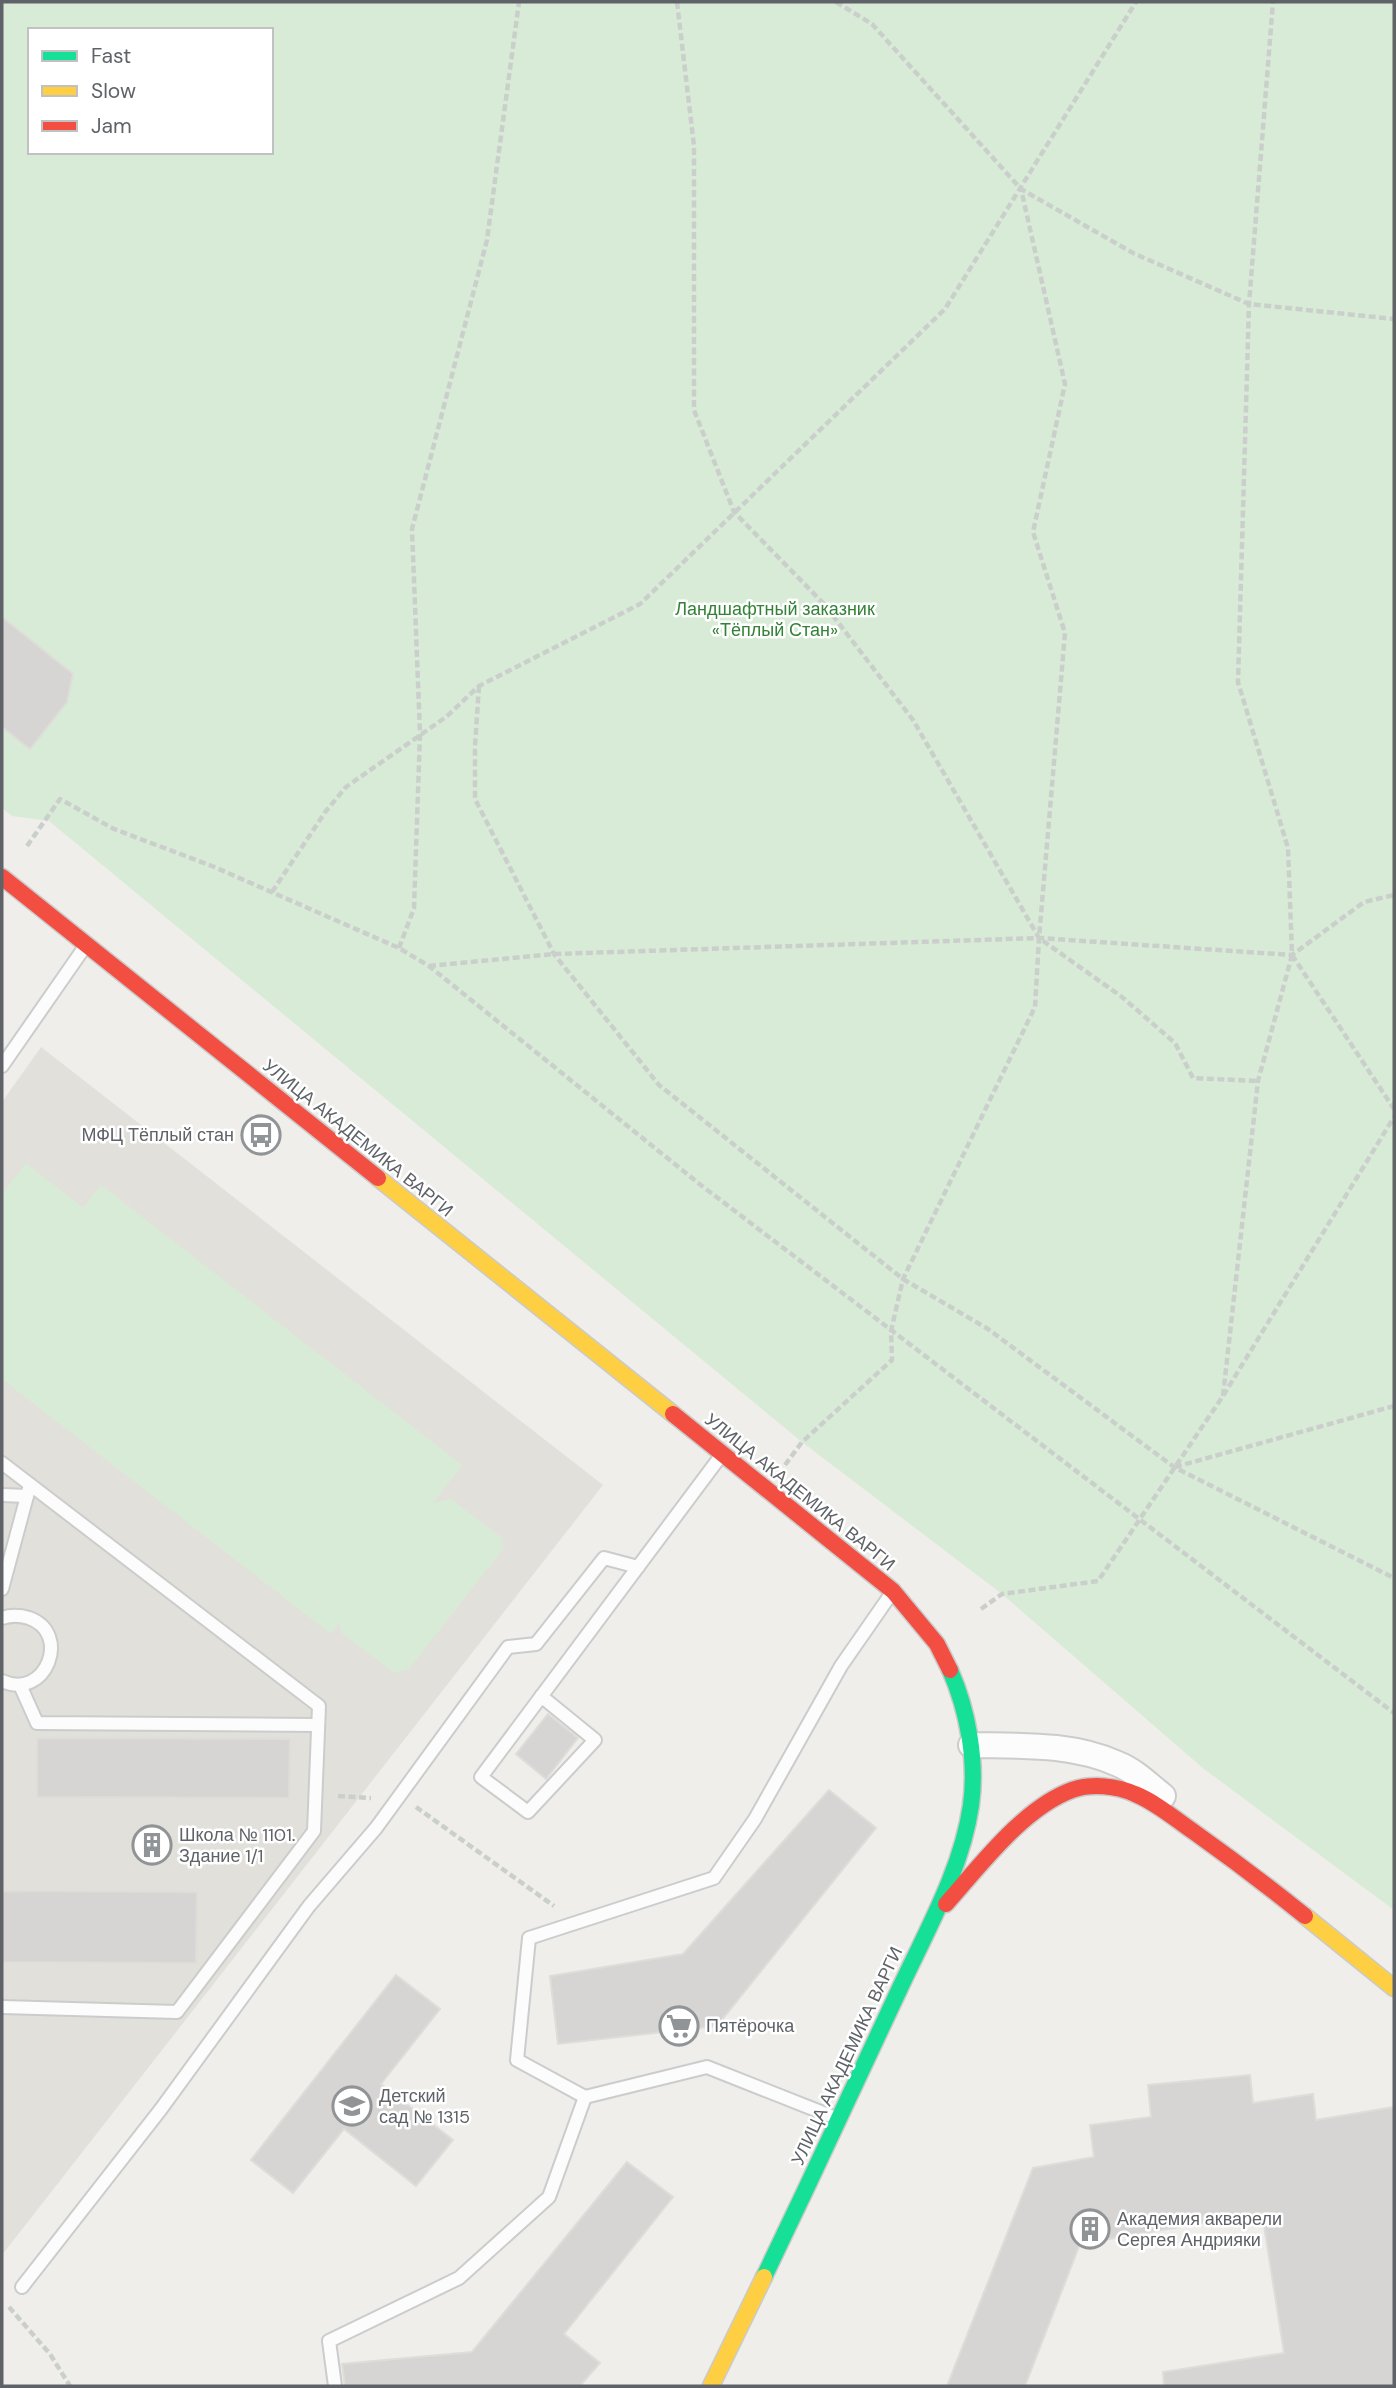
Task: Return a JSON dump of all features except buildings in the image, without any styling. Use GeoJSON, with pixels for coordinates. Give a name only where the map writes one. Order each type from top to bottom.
{"type":"FeatureCollection","features":[{"type":"Feature","properties":{"kind":"street","name":"УЛИЦА АКАДЕМИКА ВАРГИ"},"geometry":{"type":"LineString","coordinates":[[2,877],[893,1591],[938,1646],[955,1682],[971,1745],[973,1783],[969,1818],[957,1857],[930,1923],[839,2119],[710,2386]]}},
{"type":"Feature","properties":{"kind":"street"},"geometry":{"type":"LineString","coordinates":[[971,1745],[1046,1747],[1085,1752],[1120,1764],[1161,1794],[1222,1852]]}},
{"type":"Feature","properties":{"kind":"street"},"geometry":{"type":"LineString","coordinates":[[930,1923],[1027,1818],[1071,1790],[1096,1786],[1125,1790],[1148,1801],[1222,1852],[1394,1987]]}},
{"type":"Feature","properties":{"kind":"lane"},"geometry":{"type":"LineString","coordinates":[[2,1066],[86,944]]}},
{"type":"Feature","properties":{"kind":"lane"},"geometry":{"type":"LineString","coordinates":[[541,1696],[595,1740],[528,1812],[481,1777],[541,1696],[722,1454]]}},
{"type":"Feature","properties":{"kind":"lane"},"geometry":{"type":"LineString","coordinates":[[2,1463],[29,1491],[319,1706],[314,1831],[177,2012],[2,2007]]}},
{"type":"Feature","properties":{"kind":"lane"},"geometry":{"type":"LineString","coordinates":[[2,1495],[29,1491]]}},
{"type":"Feature","properties":{"kind":"lane"},"geometry":{"type":"LineString","coordinates":[[2,1589],[29,1491]]}},
{"type":"Feature","properties":{"kind":"lane"},"geometry":{"type":"LineString","coordinates":[[22,2287],[161,2109],[309,1906],[376,1828],[508,1647],[536,1644],[604,1558],[638,1567]]}},
{"type":"Feature","properties":{"kind":"lane"},"geometry":{"type":"LineString","coordinates":[[839,2119],[707,2067],[584,2097],[517,2060],[529,1938],[714,1878],[755,1819],[841,1666],[893,1591]]}},
{"type":"Feature","properties":{"kind":"lane"},"geometry":{"type":"LineString","coordinates":[[2,1618],[19,1615],[33,1619],[44,1629],[50,1642],[51,1657],[45,1671],[34,1680],[20,1685],[2,1681]]}},
{"type":"Feature","properties":{"kind":"lane"},"geometry":{"type":"LineString","coordinates":[[20,1685],[37,1723],[318,1725]]}},
{"type":"Feature","properties":{"kind":"lane"},"geometry":{"type":"LineString","coordinates":[[335,2386],[329,2341],[459,2278],[550,2197],[584,2097]]}},
{"type":"Feature","properties":{"kind":"path"},"geometry":{"type":"LineString","coordinates":[[399,948],[414,908],[420,734],[412,530],[487,240],[519,2]]}},
{"type":"Feature","properties":{"kind":"path"},"geometry":{"type":"LineString","coordinates":[[677,2],[694,146],[694,410],[734,512],[824,604],[913,720],[1038,938],[1122,997],[1175,1043],[1192,1078],[1258,1081]]}},
{"type":"Feature","properties":{"kind":"path"},"geometry":{"type":"LineString","coordinates":[[836,2],[872,24],[1021,189],[1133,253],[1249,304],[1394,319]]}},
{"type":"Feature","properties":{"kind":"path"},"geometry":{"type":"LineString","coordinates":[[272,892],[326,811],[346,787],[446,717],[479,686],[640,604],[945,309],[1136,2]]}},
{"type":"Feature","properties":{"kind":"path"},"geometry":{"type":"LineString","coordinates":[[1223,1396],[1258,1081],[1292,955],[1288,848],[1238,682],[1249,304],[1273,2]]}},
{"type":"Feature","properties":{"kind":"path"},"geometry":{"type":"LineString","coordinates":[[782,1469],[802,1442],[892,1360],[891,1331],[903,1279],[1035,1007],[1038,938],[1065,633],[1033,532],[1065,384],[1021,189]]}},
{"type":"Feature","properties":{"kind":"path"},"geometry":{"type":"LineString","coordinates":[[479,686],[475,799],[554,954],[659,1085],[903,1279],[988,1329],[1174,1467],[1394,1578]]}},
{"type":"Feature","properties":{"kind":"path"},"geometry":{"type":"LineString","coordinates":[[27,846],[60,799],[114,830],[212,866],[399,948],[429,966],[702,1186],[1394,1713]]}},
{"type":"Feature","properties":{"kind":"path"},"geometry":{"type":"LineString","coordinates":[[429,966],[554,954],[1038,938],[1292,955],[1364,902],[1394,895]]}},
{"type":"Feature","properties":{"kind":"path"},"geometry":{"type":"LineString","coordinates":[[1292,955],[1394,1109]]}},
{"type":"Feature","properties":{"kind":"path"},"geometry":{"type":"LineString","coordinates":[[981,1609],[1002,1594],[1098,1581],[1223,1396],[1394,1117]]}},
{"type":"Feature","properties":{"kind":"path"},"geometry":{"type":"LineString","coordinates":[[1174,1467],[1394,1406]]}},
{"type":"Feature","properties":{"kind":"path"},"geometry":{"type":"LineString","coordinates":[[316,1794],[384,1800]]}},
{"type":"Feature","properties":{"kind":"path"},"geometry":{"type":"LineString","coordinates":[[408,1802],[576,1923]]}},
{"type":"Feature","properties":{"kind":"path"},"geometry":{"type":"LineString","coordinates":[[2,2298],[50,2354],[70,2386]]}},
{"type":"Feature","properties":{"kind":"shaded area"},"geometry":{"type":"Polygon","coordinates":[[[41,1047],[603,1485],[2,2255],[2,1102],[41,1047]]]}},
{"type":"Feature","properties":{"kind":"green space","name":"Ландшафтный заказник «Тёплый Стан»"},"geometry":{"type":"Polygon","coordinates":[[[2,2],[1394,2],[1394,1910],[1204,1769],[1002,1594],[802,1442],[49,821],[12,816],[2,808],[2,2]]]}},
{"type":"Feature","properties":{"kind":"green space"},"geometry":{"type":"Polygon","coordinates":[[[26,1163],[83,1208],[101,1185],[462,1465],[433,1503],[451,1499],[502,1538],[503,1549],[409,1669],[392,1671],[342,1633],[339,1623],[331,1634],[2,1379],[2,1194],[26,1163]]]}},
{"type":"Feature","properties":{"kind":"traffic: fast"},"geometry":{"type":"LineString","coordinates":[[764,2277],[932,1921],[960,1852],[971,1805],[973,1771],[970,1736],[962,1702],[950,1670]]}},
{"type":"Feature","properties":{"kind":"traffic: slow"},"geometry":{"type":"LineString","coordinates":[[378,1178],[673,1414]]}},
{"type":"Feature","properties":{"kind":"traffic: slow"},"geometry":{"type":"LineString","coordinates":[[1305,1916],[1394,1988]]}},
{"type":"Feature","properties":{"kind":"traffic: slow"},"geometry":{"type":"LineString","coordinates":[[711,2386],[764,2277]]}},
{"type":"Feature","properties":{"kind":"traffic: jam"},"geometry":{"type":"LineString","coordinates":[[2,877],[378,1178]]}},
{"type":"Feature","properties":{"kind":"traffic: jam"},"geometry":{"type":"LineString","coordinates":[[673,1414],[893,1591],[937,1644],[950,1670]]}},
{"type":"Feature","properties":{"kind":"traffic: jam"},"geometry":{"type":"LineString","coordinates":[[946,1904],[1003,1840],[1036,1810],[1072,1790],[1096,1786],[1128,1791],[1158,1807],[1305,1916]]}},
{"type":"Feature","properties":{"kind":"place","name":"МФЦ Тёплый стан"},"geometry":{"type":"Point","coordinates":[261,1135]}},
{"type":"Feature","properties":{"kind":"place","name":"Школа № 1101. Здание 1/1"},"geometry":{"type":"Point","coordinates":[152,1845]}},
{"type":"Feature","properties":{"kind":"place","name":"Пятёрочка"},"geometry":{"type":"Point","coordinates":[679,2026]}},
{"type":"Feature","properties":{"kind":"place","name":"Детский сад № 1315"},"geometry":{"type":"Point","coordinates":[352,2106]}},
{"type":"Feature","properties":{"kind":"place","name":"Академия акварели Сергея Андрияки"},"geometry":{"type":"Point","coordinates":[1090,2229]}}]}
